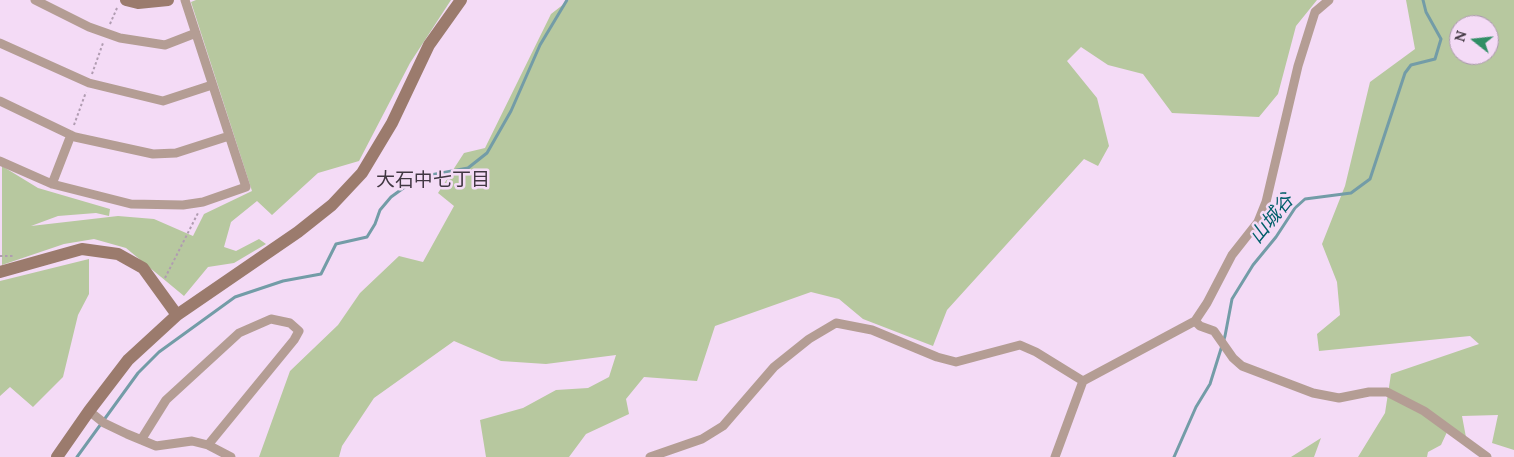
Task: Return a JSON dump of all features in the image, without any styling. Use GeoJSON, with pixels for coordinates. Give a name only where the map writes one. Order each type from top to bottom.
{"type":"FeatureCollection","features":[{"type":"Feature","properties":{"kind":"street"},"geometry":{"type":"LineString","coordinates":[[35,0],[107,34],[145,43],[165,45],[196,34]]}},
{"type":"Feature","properties":{"kind":"street"},"geometry":{"type":"LineString","coordinates":[[126,0],[138,3],[168,0]]}},
{"type":"Feature","properties":{"kind":"street"},"geometry":{"type":"LineString","coordinates":[[0,161],[52,184],[131,204],[183,205],[203,202],[246,187],[185,0]]}},
{"type":"Feature","properties":{"kind":"street"},"geometry":{"type":"LineString","coordinates":[[57,457],[88,411],[128,360],[177,315],[298,232],[332,205],[362,172],[392,123],[429,46],[461,0]]}},
{"type":"Feature","properties":{"kind":"street"},"geometry":{"type":"LineString","coordinates":[[1055,457],[1083,381],[1194,321],[1207,303],[1232,255],[1258,222],[1266,202],[1298,66],[1314,12],[1328,0]]}},
{"type":"Feature","properties":{"kind":"street"},"geometry":{"type":"LineString","coordinates":[[0,43],[89,84],[163,101],[212,85]]}},
{"type":"Feature","properties":{"kind":"street"},"geometry":{"type":"LineString","coordinates":[[0,102],[70,135],[153,154],[176,153],[229,136]]}},
{"type":"Feature","properties":{"kind":"street"},"geometry":{"type":"LineString","coordinates":[[52,184],[70,135]]}},
{"type":"Feature","properties":{"kind":"street"},"geometry":{"type":"LineString","coordinates":[[0,272],[82,249],[118,254],[143,268],[177,315]]}},
{"type":"Feature","properties":{"kind":"street"},"geometry":{"type":"LineString","coordinates":[[141,440],[166,400],[239,333],[271,319],[290,323],[298,331],[294,340],[208,445]]}},
{"type":"Feature","properties":{"kind":"street"},"geometry":{"type":"LineString","coordinates":[[1194,321],[1200,326],[1214,331],[1233,358],[1242,366],[1313,393],[1339,398],[1369,392],[1387,392],[1424,411],[1487,457]]}},
{"type":"Feature","properties":{"kind":"street"},"geometry":{"type":"LineString","coordinates":[[650,457],[702,439],[722,426],[774,367],[809,339],[836,323],[872,330],[937,357],[956,362],[1020,345],[1036,352],[1083,381]]}},
{"type":"Feature","properties":{"kind":"street"},"geometry":{"type":"LineString","coordinates":[[88,411],[104,422],[156,446],[192,441],[208,445],[231,457]]}},
{"type":"Feature","properties":{"kind":"path"},"geometry":{"type":"LineString","coordinates":[[70,135],[120,0]]}},
{"type":"Feature","properties":{"kind":"path"},"geometry":{"type":"LineString","coordinates":[[159,290],[203,202]]}},
{"type":"Feature","properties":{"kind":"green space"},"geometry":{"type":"Polygon","coordinates":[[[196,0],[451,0],[410,63],[359,161],[318,173],[272,215],[257,201],[231,222],[224,247],[236,251],[259,239],[266,244],[234,263],[208,267],[184,296],[126,248],[94,239],[64,244],[2,265],[2,166],[38,188],[110,209],[109,216],[96,213],[58,216],[31,226],[118,216],[154,219],[193,236],[204,214],[252,191],[191,2],[196,0]]]}},
{"type":"Feature","properties":{"kind":"green space"},"geometry":{"type":"Polygon","coordinates":[[[569,0],[1317,0],[1296,26],[1278,94],[1259,117],[1172,113],[1143,74],[1108,65],[1081,47],[1067,61],[1097,98],[1109,146],[1098,166],[1084,159],[947,310],[933,346],[863,319],[839,299],[811,292],[715,326],[697,381],[644,377],[626,399],[629,414],[586,434],[569,457],[486,457],[480,420],[523,408],[556,390],[588,388],[609,377],[616,355],[546,364],[501,361],[454,341],[374,398],[342,446],[339,457],[259,457],[290,371],[338,325],[360,293],[399,256],[423,262],[454,206],[438,193],[464,153],[485,148],[551,14],[569,0]]]}},
{"type":"Feature","properties":{"kind":"green space"},"geometry":{"type":"Polygon","coordinates":[[[1406,0],[1514,0],[1514,450],[1492,443],[1498,415],[1462,416],[1468,448],[1447,432],[1441,445],[1428,452],[1427,457],[1358,457],[1385,413],[1391,374],[1479,344],[1470,336],[1319,351],[1317,334],[1340,315],[1337,282],[1322,244],[1345,186],[1370,82],[1415,49],[1406,0]]]}},
{"type":"Feature","properties":{"kind":"green space"},"geometry":{"type":"Polygon","coordinates":[[[89,259],[89,294],[78,315],[63,377],[33,407],[10,387],[0,396],[0,281],[89,259]]]}},
{"type":"Feature","properties":{"kind":"green space"},"geometry":{"type":"Polygon","coordinates":[[[1321,438],[1314,457],[1291,457],[1321,438]]]}},
{"type":"Feature","properties":{"kind":"waterway"},"geometry":{"type":"LineString","coordinates":[[77,457],[138,373],[159,352],[235,297],[283,281],[321,274],[336,244],[367,237],[375,224],[380,210],[391,197],[409,184],[425,176],[468,168],[487,153],[511,111],[540,45],[567,0]]}},
{"type":"Feature","properties":{"kind":"waterway","name":"山城谷"},"geometry":{"type":"LineString","coordinates":[[1174,457],[1196,407],[1210,384],[1225,336],[1232,299],[1253,265],[1276,237],[1295,208],[1305,199],[1351,193],[1370,179],[1405,73],[1411,65],[1435,59],[1441,39],[1426,12],[1423,0]]}},
{"type":"Feature","properties":{"kind":"district","name":"大石中七丁目"},"geometry":{"type":"Point","coordinates":[433,181]}}]}
